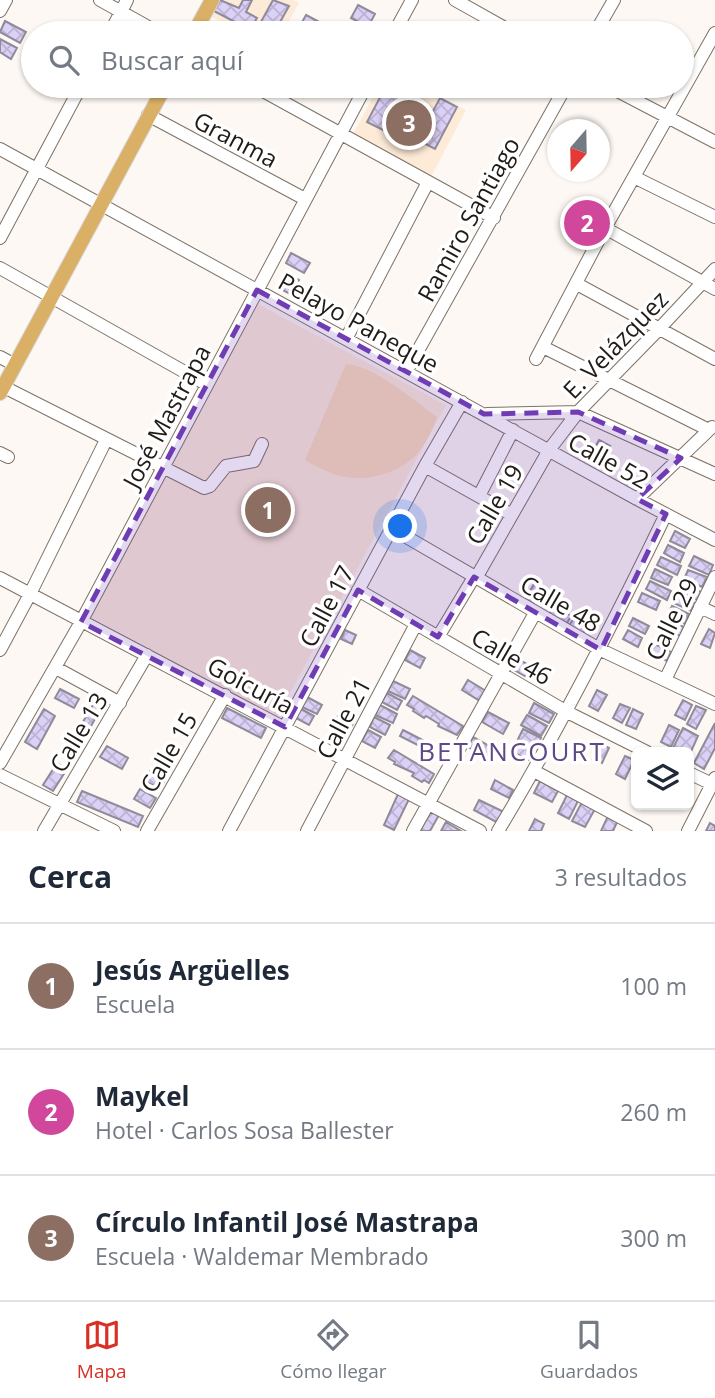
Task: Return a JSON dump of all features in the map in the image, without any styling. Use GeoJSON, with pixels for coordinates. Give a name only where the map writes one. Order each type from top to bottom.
{"type":"FeatureCollection","features":[{"type":"Feature","properties":{"kind":"main road"},"geometry":{"type":"LineString","coordinates":[[201,21],[212,0]]}},
{"type":"Feature","properties":{"kind":"main road"},"geometry":{"type":"LineString","coordinates":[[2,390],[159,98]]}},
{"type":"Feature","properties":{"kind":"street"},"geometry":{"type":"LineString","coordinates":[[0,11],[6,0]]}},
{"type":"Feature","properties":{"kind":"street"},"geometry":{"type":"LineString","coordinates":[[100,0],[137,21]]}},
{"type":"Feature","properties":{"kind":"street"},"geometry":{"type":"LineString","coordinates":[[116,21],[127,0]]}},
{"type":"Feature","properties":{"kind":"street"},"geometry":{"type":"LineString","coordinates":[[401,21],[412,0]]}},
{"type":"Feature","properties":{"kind":"street"},"geometry":{"type":"LineString","coordinates":[[455,0],[493,21]]}},
{"type":"Feature","properties":{"kind":"street"},"geometry":{"type":"LineString","coordinates":[[602,21],[614,0]]}},
{"type":"Feature","properties":{"kind":"street"},"geometry":{"type":"LineString","coordinates":[[694,70],[715,33]]}},
{"type":"Feature","properties":{"kind":"street"},"geometry":{"type":"LineString","coordinates":[[702,56],[715,63]]}},
{"type":"Feature","properties":{"kind":"street"},"geometry":{"type":"LineString","coordinates":[[0,238],[75,98]]}},
{"type":"Feature","properties":{"kind":"street"},"geometry":{"type":"LineString","coordinates":[[276,98],[494,218]]}},
{"type":"Feature","properties":{"kind":"street","name":"José Mastrapa"},"geometry":{"type":"LineString","coordinates":[[0,763],[81,622],[360,98]]}},
{"type":"Feature","properties":{"kind":"street","name":"Ramiro Santiago"},"geometry":{"type":"LineString","coordinates":[[406,372],[559,98]]}},
{"type":"Feature","properties":{"kind":"street"},"geometry":{"type":"LineString","coordinates":[[630,98],[715,142]]}},
{"type":"Feature","properties":{"kind":"street"},"geometry":{"type":"LineString","coordinates":[[536,359],[678,98]]}},
{"type":"Feature","properties":{"kind":"street","name":"Granma"},"geometry":{"type":"LineString","coordinates":[[149,116],[304,199]]}},
{"type":"Feature","properties":{"kind":"street","name":"Pelayo Paneque"},"geometry":{"type":"LineString","coordinates":[[0,149],[484,414],[578,412],[715,474]]}},
{"type":"Feature","properties":{"kind":"street"},"geometry":{"type":"LineString","coordinates":[[634,177],[715,217]]}},
{"type":"Feature","properties":{"kind":"street"},"geometry":{"type":"LineString","coordinates":[[346,339],[428,182]]}},
{"type":"Feature","properties":{"kind":"street"},"geometry":{"type":"LineString","coordinates":[[605,228],[715,289]]}},
{"type":"Feature","properties":{"kind":"street"},"geometry":{"type":"LineString","coordinates":[[0,268],[206,384]]}},
{"type":"Feature","properties":{"kind":"street","name":"E. Velázquez"},"geometry":{"type":"LineString","coordinates":[[549,450],[578,412],[715,269]]}},
{"type":"Feature","properties":{"kind":"street"},"geometry":{"type":"LineString","coordinates":[[577,284],[715,359]]}},
{"type":"Feature","properties":{"kind":"street"},"geometry":{"type":"LineString","coordinates":[[543,347],[712,427],[637,499]]}},
{"type":"Feature","properties":{"kind":"street"},"geometry":{"type":"LineString","coordinates":[[0,357],[15,365]]}},
{"type":"Feature","properties":{"kind":"street"},"geometry":{"type":"LineString","coordinates":[[2,390],[204,488],[210,486],[226,466],[254,461],[262,444]]}},
{"type":"Feature","properties":{"kind":"street","name":"Calle 17"},"geometry":{"type":"LineString","coordinates":[[229,831],[391,528],[462,402]]}},
{"type":"Feature","properties":{"kind":"street","name":"Calle 52"},"geometry":{"type":"LineString","coordinates":[[484,414],[715,540]]}},
{"type":"Feature","properties":{"kind":"street"},"geometry":{"type":"LineString","coordinates":[[479,496],[513,430]]}},
{"type":"Feature","properties":{"kind":"street"},"geometry":{"type":"LineString","coordinates":[[0,650],[106,440]]}},
{"type":"Feature","properties":{"kind":"street","name":"Calle 19"},"geometry":{"type":"LineString","coordinates":[[438,637],[549,450]]}},
{"type":"Feature","properties":{"kind":"street"},"geometry":{"type":"LineString","coordinates":[[425,466],[512,515]]}},
{"type":"Feature","properties":{"kind":"street"},"geometry":{"type":"LineString","coordinates":[[498,831],[601,650],[666,514]]}},
{"type":"Feature","properties":{"kind":"street","name":"Calle 48"},"geometry":{"type":"LineString","coordinates":[[391,528],[601,650],[715,704]]}},
{"type":"Feature","properties":{"kind":"street","name":"Calle 29"},"geometry":{"type":"LineString","coordinates":[[665,680],[715,577]]}},
{"type":"Feature","properties":{"kind":"street","name":"Goicuría"},"geometry":{"type":"LineString","coordinates":[[0,578],[29,596],[147,654],[480,831]]}},
{"type":"Feature","properties":{"kind":"street","name":"Calle 46"},"geometry":{"type":"LineString","coordinates":[[358,590],[566,712],[638,747]]}},
{"type":"Feature","properties":{"kind":"street"},"geometry":{"type":"LineString","coordinates":[[700,607],[715,614]]}},
{"type":"Feature","properties":{"kind":"street"},"geometry":{"type":"LineString","coordinates":[[413,831],[535,613]]}},
{"type":"Feature","properties":{"kind":"street","name":"Calle 21"},"geometry":{"type":"LineString","coordinates":[[307,831],[416,624]]}},
{"type":"Feature","properties":{"kind":"street","name":"Calle 13"},"geometry":{"type":"LineString","coordinates":[[44,831],[147,654]]}},
{"type":"Feature","properties":{"kind":"street"},"geometry":{"type":"LineString","coordinates":[[56,668],[120,703]]}},
{"type":"Feature","properties":{"kind":"street","name":"Calle 15"},"geometry":{"type":"LineString","coordinates":[[147,831],[225,695]]}},
{"type":"Feature","properties":{"kind":"street"},"geometry":{"type":"LineString","coordinates":[[534,771],[646,831]]}},
{"type":"Feature","properties":{"kind":"street"},"geometry":{"type":"LineString","coordinates":[[0,775],[114,831]]}},
{"type":"Feature","properties":{"kind":"street"},"geometry":{"type":"LineString","coordinates":[[688,831],[713,781],[694,775]]}},
{"type":"Feature","properties":{"kind":"highlighted area"},"geometry":{"type":"Polygon","coordinates":[[[257,290],[484,414],[578,412],[681,458],[637,499],[666,514],[601,650],[474,577],[438,637],[358,590],[285,727],[81,622],[257,290]]]}},
{"type":"Feature","properties":{"kind":"shaded area"},"geometry":{"type":"Polygon","coordinates":[[[216,0],[293,0],[299,3],[289,21],[220,21],[208,15],[216,0]]]}},
{"type":"Feature","properties":{"kind":"shaded area"},"geometry":{"type":"Polygon","coordinates":[[[373,98],[443,98],[466,110],[431,177],[352,136],[373,98]]]}},
{"type":"Feature","properties":{"kind":"shaded area"},"geometry":{"type":"Polygon","coordinates":[[[258,304],[446,405],[277,717],[89,616],[258,304]]]}},
{"type":"Feature","properties":{"kind":"shaded area"},"geometry":{"type":"Polygon","coordinates":[[[346,364],[369,370],[437,417],[423,446],[399,468],[378,476],[355,478],[327,471],[305,460],[346,364]]]}},
{"type":"Feature","properties":{"kind":"building"},"geometry":{"type":"Polygon","coordinates":[[[220,0],[239,8],[243,0],[252,0],[246,12],[257,18],[255,21],[233,21],[214,11],[220,0]]]}},
{"type":"Feature","properties":{"kind":"building"},"geometry":{"type":"Polygon","coordinates":[[[273,0],[289,6],[281,21],[261,21],[273,0]]]}},
{"type":"Feature","properties":{"kind":"building"},"geometry":{"type":"Polygon","coordinates":[[[358,5],[375,14],[371,21],[357,21],[351,18],[358,5]]]}},
{"type":"Feature","properties":{"kind":"building"},"geometry":{"type":"Polygon","coordinates":[[[306,15],[317,21],[303,21],[306,15]]]}},
{"type":"Feature","properties":{"kind":"building"},"geometry":{"type":"Polygon","coordinates":[[[5,21],[21,29],[21,41],[20,43],[0,32],[5,21]]]}},
{"type":"Feature","properties":{"kind":"building"},"geometry":{"type":"Polygon","coordinates":[[[0,39],[17,48],[11,59],[0,52],[0,39]]]}},
{"type":"Feature","properties":{"kind":"building"},"geometry":{"type":"Polygon","coordinates":[[[380,98],[409,98],[408,101],[432,113],[440,98],[457,107],[435,149],[416,139],[427,118],[405,107],[391,134],[367,122],[380,98]]]}},
{"type":"Feature","properties":{"kind":"building"},"geometry":{"type":"Polygon","coordinates":[[[291,253],[310,263],[304,273],[286,263],[291,253]]]}},
{"type":"Feature","properties":{"kind":"building"},"geometry":{"type":"Polygon","coordinates":[[[288,273],[299,280],[290,294],[279,288],[288,273]]]}},
{"type":"Feature","properties":{"kind":"building"},"geometry":{"type":"Polygon","coordinates":[[[599,440],[610,446],[599,465],[588,459],[599,440]]]}},
{"type":"Feature","properties":{"kind":"building"},"geometry":{"type":"Polygon","coordinates":[[[675,531],[690,539],[685,548],[670,541],[675,531]]]}},
{"type":"Feature","properties":{"kind":"building"},"geometry":{"type":"Polygon","coordinates":[[[668,545],[684,553],[680,562],[664,553],[668,545]]]}},
{"type":"Feature","properties":{"kind":"building"},"geometry":{"type":"Polygon","coordinates":[[[694,556],[713,565],[709,575],[689,566],[694,556]]]}},
{"type":"Feature","properties":{"kind":"building"},"geometry":{"type":"Polygon","coordinates":[[[661,557],[681,566],[677,575],[657,565],[661,557]]]}},
{"type":"Feature","properties":{"kind":"building"},"geometry":{"type":"Polygon","coordinates":[[[655,569],[672,577],[668,585],[651,578],[655,569]]]}},
{"type":"Feature","properties":{"kind":"building"},"geometry":{"type":"Polygon","coordinates":[[[688,570],[707,577],[702,587],[684,579],[688,570]]]}},
{"type":"Feature","properties":{"kind":"building"},"geometry":{"type":"Polygon","coordinates":[[[650,581],[671,591],[667,600],[646,589],[650,581]]]}},
{"type":"Feature","properties":{"kind":"building"},"geometry":{"type":"Polygon","coordinates":[[[534,584],[543,589],[533,604],[525,599],[534,584]]]}},
{"type":"Feature","properties":{"kind":"building"},"geometry":{"type":"Polygon","coordinates":[[[684,584],[701,592],[697,600],[680,592],[684,584]]]}},
{"type":"Feature","properties":{"kind":"building"},"geometry":{"type":"Polygon","coordinates":[[[642,593],[660,601],[656,610],[638,602],[642,593]]]}},
{"type":"Feature","properties":{"kind":"building"},"geometry":{"type":"Polygon","coordinates":[[[678,596],[695,603],[691,611],[674,603],[678,596]]]}},
{"type":"Feature","properties":{"kind":"building"},"geometry":{"type":"Polygon","coordinates":[[[554,606],[571,616],[566,625],[549,615],[554,606]]]}},
{"type":"Feature","properties":{"kind":"building"},"geometry":{"type":"Polygon","coordinates":[[[672,606],[689,614],[685,624],[667,616],[672,606]]]}},
{"type":"Feature","properties":{"kind":"building"},"geometry":{"type":"Polygon","coordinates":[[[574,618],[588,626],[582,635],[568,627],[574,618]]]}},
{"type":"Feature","properties":{"kind":"building"},"geometry":{"type":"Polygon","coordinates":[[[633,618],[649,626],[645,634],[629,626],[633,618]]]}},
{"type":"Feature","properties":{"kind":"building"},"geometry":{"type":"Polygon","coordinates":[[[667,620],[684,627],[680,636],[664,628],[667,620]]]}},
{"type":"Feature","properties":{"kind":"building"},"geometry":{"type":"Polygon","coordinates":[[[709,629],[715,633],[710,648],[701,644],[709,629]]]}},
{"type":"Feature","properties":{"kind":"building"},"geometry":{"type":"Polygon","coordinates":[[[345,630],[356,635],[352,644],[341,639],[345,630]]]}},
{"type":"Feature","properties":{"kind":"building"},"geometry":{"type":"Polygon","coordinates":[[[628,630],[642,638],[638,647],[623,639],[628,630]]]}},
{"type":"Feature","properties":{"kind":"building"},"geometry":{"type":"Polygon","coordinates":[[[655,644],[671,652],[667,661],[650,652],[655,644]]]}},
{"type":"Feature","properties":{"kind":"building"},"geometry":{"type":"Polygon","coordinates":[[[410,650],[425,658],[420,668],[405,660],[410,650]]]}},
{"type":"Feature","properties":{"kind":"building"},"geometry":{"type":"Polygon","coordinates":[[[520,660],[536,669],[530,679],[514,670],[520,660]]]}},
{"type":"Feature","properties":{"kind":"building"},"geometry":{"type":"Polygon","coordinates":[[[468,680],[486,691],[480,701],[462,690],[468,680]]]}},
{"type":"Feature","properties":{"kind":"building"},"geometry":{"type":"Polygon","coordinates":[[[393,681],[410,689],[405,699],[388,691],[393,681]]]}},
{"type":"Feature","properties":{"kind":"building"},"geometry":{"type":"Polygon","coordinates":[[[60,689],[79,699],[74,708],[55,698],[60,689]]]}},
{"type":"Feature","properties":{"kind":"building"},"geometry":{"type":"Polygon","coordinates":[[[597,690],[607,695],[598,711],[589,706],[597,690]]]}},
{"type":"Feature","properties":{"kind":"building"},"geometry":{"type":"Polygon","coordinates":[[[387,693],[402,701],[397,710],[382,702],[387,693]]]}},
{"type":"Feature","properties":{"kind":"building"},"geometry":{"type":"Polygon","coordinates":[[[413,696],[463,726],[457,735],[413,711],[414,709],[407,705],[413,696]]]}},
{"type":"Feature","properties":{"kind":"building"},"geometry":{"type":"Polygon","coordinates":[[[307,697],[322,705],[317,714],[302,707],[307,697]]]}},
{"type":"Feature","properties":{"kind":"building"},"geometry":{"type":"Polygon","coordinates":[[[97,698],[104,703],[74,756],[66,751],[97,698]]]}},
{"type":"Feature","properties":{"kind":"building"},"geometry":{"type":"Polygon","coordinates":[[[683,700],[692,705],[685,720],[675,715],[683,700]]]}},
{"type":"Feature","properties":{"kind":"building"},"geometry":{"type":"Polygon","coordinates":[[[534,703],[554,714],[549,723],[529,713],[534,703]]]}},
{"type":"Feature","properties":{"kind":"building"},"geometry":{"type":"Polygon","coordinates":[[[620,704],[630,708],[622,723],[613,718],[620,704]]]}},
{"type":"Feature","properties":{"kind":"building"},"geometry":{"type":"Polygon","coordinates":[[[380,705],[397,714],[393,723],[375,715],[380,705]]]}},
{"type":"Feature","properties":{"kind":"building"},"geometry":{"type":"Polygon","coordinates":[[[696,706],[706,710],[696,729],[687,724],[696,706]]]}},
{"type":"Feature","properties":{"kind":"building"},"geometry":{"type":"Polygon","coordinates":[[[227,708],[266,728],[261,738],[222,718],[227,708]]]}},
{"type":"Feature","properties":{"kind":"building"},"geometry":{"type":"Polygon","coordinates":[[[44,709],[55,716],[37,749],[25,742],[44,709]]]}},
{"type":"Feature","properties":{"kind":"building"},"geometry":{"type":"Polygon","coordinates":[[[301,709],[314,716],[309,725],[296,718],[301,709]]]}},
{"type":"Feature","properties":{"kind":"building"},"geometry":{"type":"Polygon","coordinates":[[[633,709],[643,714],[636,729],[626,725],[633,709]]]}},
{"type":"Feature","properties":{"kind":"building"},"geometry":{"type":"Polygon","coordinates":[[[488,712],[509,723],[503,734],[482,722],[488,712]]]}},
{"type":"Feature","properties":{"kind":"building"},"geometry":{"type":"Polygon","coordinates":[[[339,714],[354,722],[349,731],[334,723],[339,714]]]}},
{"type":"Feature","properties":{"kind":"building"},"geometry":{"type":"Polygon","coordinates":[[[527,715],[547,726],[541,736],[521,725],[527,715]]]}},
{"type":"Feature","properties":{"kind":"building"},"geometry":{"type":"Polygon","coordinates":[[[374,717],[390,725],[385,735],[370,727],[374,717]]]}},
{"type":"Feature","properties":{"kind":"building"},"geometry":{"type":"Polygon","coordinates":[[[715,723],[715,748],[704,769],[694,763],[715,723]]]}},
{"type":"Feature","properties":{"kind":"building"},"geometry":{"type":"Polygon","coordinates":[[[669,725],[679,730],[671,747],[661,742],[669,725]]]}},
{"type":"Feature","properties":{"kind":"building"},"geometry":{"type":"Polygon","coordinates":[[[683,728],[698,736],[693,747],[674,747],[683,728]]]}},
{"type":"Feature","properties":{"kind":"building"},"geometry":{"type":"Polygon","coordinates":[[[523,729],[541,738],[536,748],[518,739],[523,729]]]}},
{"type":"Feature","properties":{"kind":"building"},"geometry":{"type":"Polygon","coordinates":[[[368,730],[381,737],[375,748],[362,741],[368,730]]]}},
{"type":"Feature","properties":{"kind":"building"},"geometry":{"type":"Polygon","coordinates":[[[403,730],[440,749],[437,755],[400,736],[403,730]]]}},
{"type":"Feature","properties":{"kind":"building"},"geometry":{"type":"Polygon","coordinates":[[[473,737],[493,748],[487,757],[468,747],[473,737]]]}},
{"type":"Feature","properties":{"kind":"building"},"geometry":{"type":"Polygon","coordinates":[[[517,742],[534,751],[529,760],[512,752],[517,742]]]}},
{"type":"Feature","properties":{"kind":"building"},"geometry":{"type":"Polygon","coordinates":[[[601,744],[609,748],[602,763],[593,759],[601,744]]]}},
{"type":"Feature","properties":{"kind":"building"},"geometry":{"type":"Polygon","coordinates":[[[107,746],[128,758],[122,769],[100,757],[107,746]]]}},
{"type":"Feature","properties":{"kind":"building"},"geometry":{"type":"Polygon","coordinates":[[[394,750],[434,774],[429,783],[424,780],[422,782],[412,776],[414,773],[394,764],[395,762],[388,758],[394,750]]]}},
{"type":"Feature","properties":{"kind":"building"},"geometry":{"type":"Polygon","coordinates":[[[625,756],[631,759],[631,766],[625,779],[616,774],[625,756]]]}},
{"type":"Feature","properties":{"kind":"building"},"geometry":{"type":"Polygon","coordinates":[[[57,763],[67,769],[53,791],[43,785],[57,763]]]}},
{"type":"Feature","properties":{"kind":"building"},"geometry":{"type":"Polygon","coordinates":[[[150,771],[165,780],[160,789],[144,780],[150,771]]]}},
{"type":"Feature","properties":{"kind":"building"},"geometry":{"type":"Polygon","coordinates":[[[495,780],[513,790],[509,798],[491,789],[495,780]]]}},
{"type":"Feature","properties":{"kind":"building"},"geometry":{"type":"Polygon","coordinates":[[[540,781],[558,791],[552,802],[534,793],[540,781]]]}},
{"type":"Feature","properties":{"kind":"building"},"geometry":{"type":"Polygon","coordinates":[[[140,789],[156,798],[150,808],[134,799],[140,789]]]}},
{"type":"Feature","properties":{"kind":"building"},"geometry":{"type":"Polygon","coordinates":[[[82,791],[143,816],[138,827],[77,802],[82,791]]]}},
{"type":"Feature","properties":{"kind":"building"},"geometry":{"type":"Polygon","coordinates":[[[398,794],[409,799],[394,830],[384,825],[398,794]]]}},
{"type":"Feature","properties":{"kind":"building"},"geometry":{"type":"Polygon","coordinates":[[[567,795],[578,801],[569,819],[558,813],[567,795]]]}},
{"type":"Feature","properties":{"kind":"building"},"geometry":{"type":"Polygon","coordinates":[[[479,800],[504,812],[498,823],[474,810],[479,800]]]}},
{"type":"Feature","properties":{"kind":"building"},"geometry":{"type":"Polygon","coordinates":[[[582,802],[595,809],[585,827],[572,821],[582,802]]]}},
{"type":"Feature","properties":{"kind":"building"},"geometry":{"type":"Polygon","coordinates":[[[431,811],[439,815],[430,831],[420,831],[431,811]]]}},
{"type":"Feature","properties":{"kind":"building"},"geometry":{"type":"Polygon","coordinates":[[[608,816],[618,820],[613,831],[601,831],[608,816]]]}},
{"type":"Feature","properties":{"kind":"building"},"geometry":{"type":"Polygon","coordinates":[[[535,819],[544,824],[541,831],[529,831],[535,819]]]}},
{"type":"Feature","properties":{"kind":"building"},"geometry":{"type":"Polygon","coordinates":[[[446,822],[461,831],[441,831],[446,822]]]}},
{"type":"Feature","properties":{"kind":"building"},"geometry":{"type":"Polygon","coordinates":[[[710,823],[715,826],[715,831],[706,831],[710,823]]]}},
{"type":"Feature","properties":{"kind":"place","name":"Círculo Infantil José Mastrapa"},"geometry":{"type":"Point","coordinates":[409,123]}},
{"type":"Feature","properties":{"kind":"place","name":"Maykel"},"geometry":{"type":"Point","coordinates":[587,223]}},
{"type":"Feature","properties":{"kind":"place","name":"Jesús Argüelles"},"geometry":{"type":"Point","coordinates":[268,510]}},
{"type":"Feature","properties":{"kind":"district","name":"BETANCOURT"},"geometry":{"type":"Point","coordinates":[512,751]}}]}
